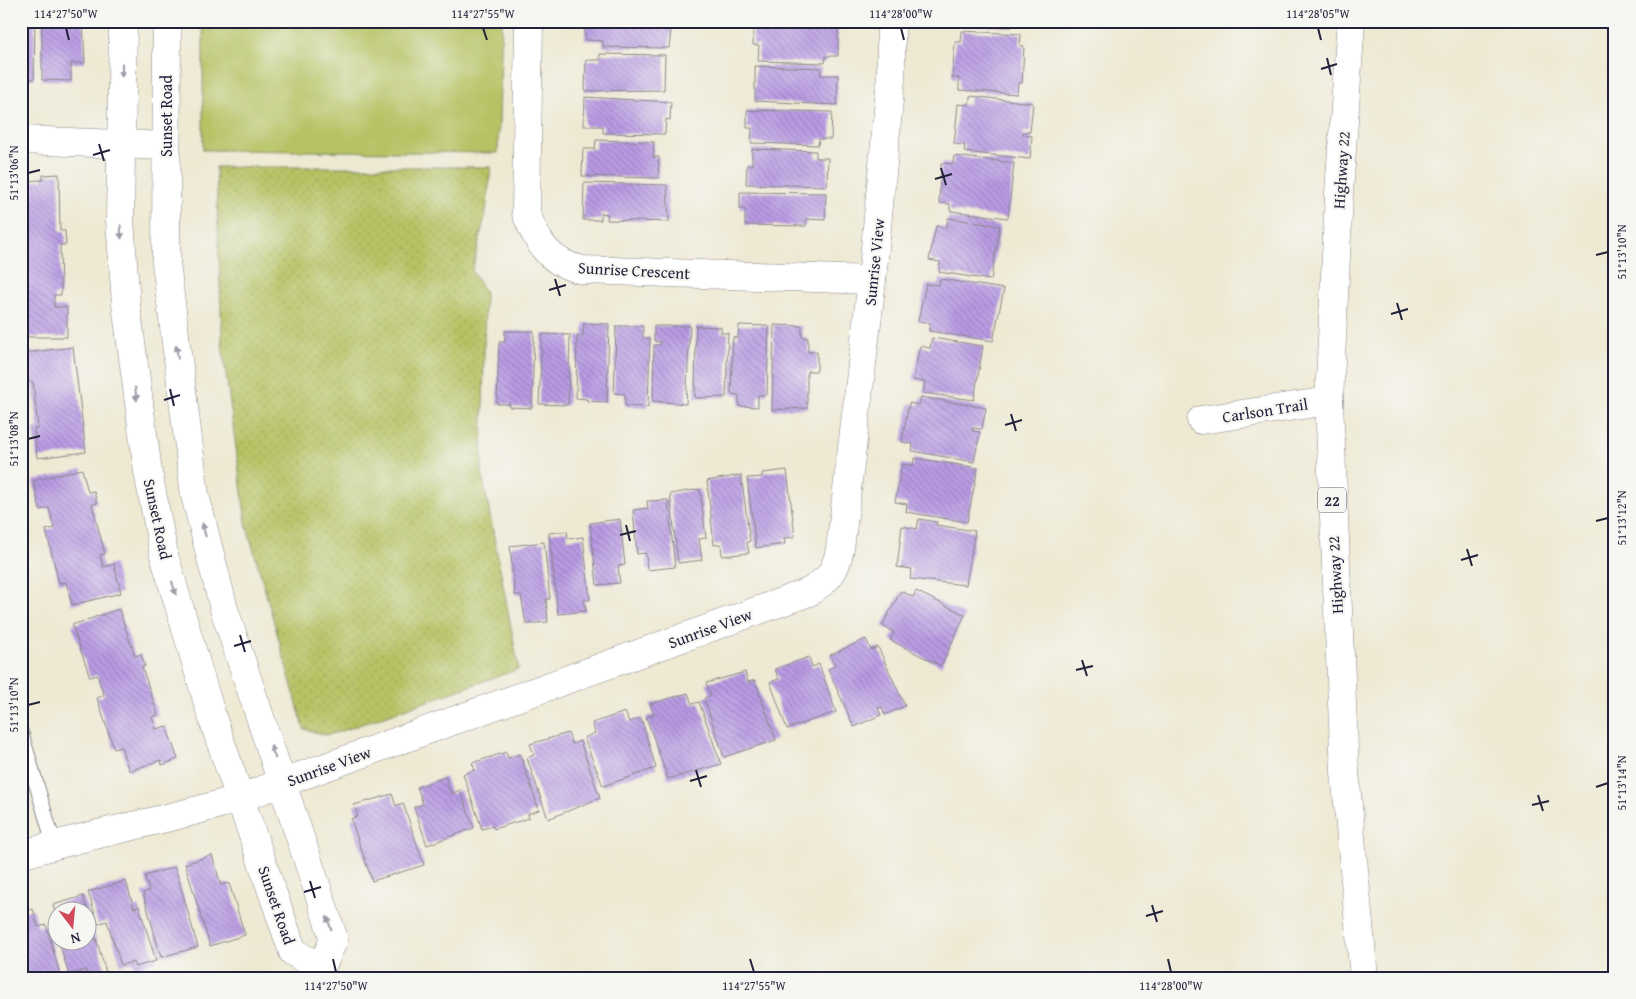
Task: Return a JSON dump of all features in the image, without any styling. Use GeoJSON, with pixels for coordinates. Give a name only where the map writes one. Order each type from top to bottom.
{"type":"FeatureCollection","features":[{"type":"Feature","properties":{"kind":"street","name":"Sunset Road"},"geometry":{"type":"LineString","coordinates":[[123,21],[120,220],[126,304],[135,388],[148,472],[164,555],[212,717],[293,952],[323,973],[334,939],[284,782],[255,705],[224,609],[195,495],[166,263],[167,21]]}},
{"type":"Feature","properties":{"kind":"street","name":"Sunrise Crescent"},"geometry":{"type":"LineString","coordinates":[[529,21],[526,213],[536,238],[551,256],[565,266],[583,270],[872,280]]}},
{"type":"Feature","properties":{"kind":"street","name":"Sunrise View"},"geometry":{"type":"LineString","coordinates":[[21,855],[54,844],[214,806],[240,798],[802,595],[826,581],[836,568],[840,549],[872,280],[891,79],[891,21]]}},
{"type":"Feature","properties":{"kind":"street","name":"Highway 22"},"geometry":{"type":"LineString","coordinates":[[1351,21],[1339,194],[1329,400],[1344,772],[1364,978]]}},
{"type":"Feature","properties":{"kind":"street"},"geometry":{"type":"LineString","coordinates":[[21,140],[166,146]]}},
{"type":"Feature","properties":{"kind":"street","name":"Carlson Trail"},"geometry":{"type":"LineString","coordinates":[[1201,420],[1329,400]]}},
{"type":"Feature","properties":{"kind":"lane"},"geometry":{"type":"LineString","coordinates":[[21,732],[54,844]]}},
{"type":"Feature","properties":{"kind":"green space"},"geometry":{"type":"Polygon","coordinates":[[[203,21],[502,21],[498,153],[203,150],[203,21]]]}},
{"type":"Feature","properties":{"kind":"green space"},"geometry":{"type":"Polygon","coordinates":[[[216,167],[491,167],[486,212],[472,271],[485,292],[482,473],[519,669],[336,733],[326,735],[304,729],[246,523],[222,344],[216,167]]]}},
{"type":"Feature","properties":{"kind":"building"},"geometry":{"type":"Polygon","coordinates":[[[21,21],[35,21],[34,79],[21,79],[21,21]]]}},
{"type":"Feature","properties":{"kind":"building"},"geometry":{"type":"Polygon","coordinates":[[[42,21],[83,21],[85,63],[71,63],[71,81],[42,80],[42,21]]]}},
{"type":"Feature","properties":{"kind":"building"},"geometry":{"type":"Polygon","coordinates":[[[585,21],[672,21],[669,48],[603,47],[603,41],[585,40],[585,21]]]}},
{"type":"Feature","properties":{"kind":"building"},"geometry":{"type":"Polygon","coordinates":[[[959,21],[1012,21],[1012,27],[959,24],[959,21]]]}},
{"type":"Feature","properties":{"kind":"building"},"geometry":{"type":"Polygon","coordinates":[[[753,27],[838,29],[838,56],[826,56],[825,63],[758,61],[759,45],[753,45],[753,27]]]}},
{"type":"Feature","properties":{"kind":"building"},"geometry":{"type":"Polygon","coordinates":[[[962,31],[1021,34],[1020,46],[1024,46],[1022,83],[1018,83],[1017,94],[959,90],[959,78],[952,78],[955,42],[961,42],[962,31]]]}},
{"type":"Feature","properties":{"kind":"building"},"geometry":{"type":"Polygon","coordinates":[[[600,54],[665,55],[664,90],[585,91],[586,60],[600,60],[600,54]]]}},
{"type":"Feature","properties":{"kind":"building"},"geometry":{"type":"Polygon","coordinates":[[[755,66],[821,68],[820,75],[838,75],[837,105],[755,101],[755,66]]]}},
{"type":"Feature","properties":{"kind":"building"},"geometry":{"type":"Polygon","coordinates":[[[970,96],[1033,103],[1030,132],[1023,132],[1023,135],[1032,136],[1030,159],[964,152],[965,145],[954,144],[958,104],[969,105],[970,96]]]}},
{"type":"Feature","properties":{"kind":"building"},"geometry":{"type":"Polygon","coordinates":[[[585,97],[671,102],[670,120],[666,119],[665,134],[603,133],[603,126],[584,126],[585,97]]]}},
{"type":"Feature","properties":{"kind":"building"},"geometry":{"type":"Polygon","coordinates":[[[747,110],[832,112],[831,139],[819,139],[818,145],[751,143],[752,128],[747,128],[747,110]]]}},
{"type":"Feature","properties":{"kind":"building"},"geometry":{"type":"Polygon","coordinates":[[[596,140],[654,142],[653,157],[659,157],[658,178],[582,176],[583,149],[595,149],[596,140]]]}},
{"type":"Feature","properties":{"kind":"building"},"geometry":{"type":"Polygon","coordinates":[[[752,149],[816,151],[816,158],[828,158],[827,186],[746,184],[747,165],[752,165],[752,149]]]}},
{"type":"Feature","properties":{"kind":"building"},"geometry":{"type":"Polygon","coordinates":[[[954,156],[1014,163],[1008,218],[950,211],[950,204],[939,203],[941,163],[953,164],[954,156]]]}},
{"type":"Feature","properties":{"kind":"building"},"geometry":{"type":"Polygon","coordinates":[[[59,174],[60,231],[65,231],[66,245],[60,245],[61,295],[54,295],[54,307],[67,307],[67,337],[21,337],[21,181],[43,180],[43,175],[59,174]]]}},
{"type":"Feature","properties":{"kind":"building"},"geometry":{"type":"Polygon","coordinates":[[[584,183],[667,185],[669,222],[607,220],[608,214],[601,213],[601,220],[583,220],[584,183]]]}},
{"type":"Feature","properties":{"kind":"building"},"geometry":{"type":"Polygon","coordinates":[[[740,192],[826,193],[825,220],[806,219],[806,226],[745,225],[745,209],[740,209],[740,192]]]}},
{"type":"Feature","properties":{"kind":"building"},"geometry":{"type":"Polygon","coordinates":[[[948,218],[1000,226],[991,280],[939,272],[940,262],[929,260],[936,226],[946,228],[948,218]]]}},
{"type":"Feature","properties":{"kind":"building"},"geometry":{"type":"Polygon","coordinates":[[[940,279],[1004,289],[993,341],[929,331],[930,323],[918,321],[926,284],[939,285],[940,279]]]}},
{"type":"Feature","properties":{"kind":"building"},"geometry":{"type":"Polygon","coordinates":[[[584,323],[609,324],[607,402],[587,401],[587,399],[576,398],[577,336],[583,336],[584,323]]]}},
{"type":"Feature","properties":{"kind":"building"},"geometry":{"type":"Polygon","coordinates":[[[739,325],[769,326],[767,395],[758,395],[758,407],[739,406],[739,395],[731,394],[733,337],[738,338],[739,325]]]}},
{"type":"Feature","properties":{"kind":"building"},"geometry":{"type":"Polygon","coordinates":[[[774,325],[802,326],[802,337],[808,338],[808,352],[817,352],[817,371],[807,371],[807,408],[772,410],[774,325]]]}},
{"type":"Feature","properties":{"kind":"building"},"geometry":{"type":"Polygon","coordinates":[[[616,326],[643,326],[643,338],[650,338],[648,407],[625,406],[625,394],[614,393],[616,326]]]}},
{"type":"Feature","properties":{"kind":"building"},"geometry":{"type":"Polygon","coordinates":[[[654,326],[690,326],[686,404],[653,401],[654,345],[660,345],[661,342],[654,341],[654,326]]]}},
{"type":"Feature","properties":{"kind":"building"},"geometry":{"type":"Polygon","coordinates":[[[696,326],[721,327],[721,333],[728,333],[726,397],[695,398],[696,326]]]}},
{"type":"Feature","properties":{"kind":"building"},"geometry":{"type":"Polygon","coordinates":[[[505,331],[534,331],[532,408],[509,407],[510,404],[497,404],[499,342],[505,342],[505,331]]]}},
{"type":"Feature","properties":{"kind":"building"},"geometry":{"type":"Polygon","coordinates":[[[542,334],[570,335],[568,405],[539,404],[542,334]]]}},
{"type":"Feature","properties":{"kind":"building"},"geometry":{"type":"Polygon","coordinates":[[[932,338],[983,346],[974,400],[923,393],[925,382],[913,380],[920,346],[930,348],[932,338]]]}},
{"type":"Feature","properties":{"kind":"building"},"geometry":{"type":"Polygon","coordinates":[[[73,347],[86,452],[37,458],[34,428],[38,428],[33,382],[28,382],[25,353],[73,347]]]}},
{"type":"Feature","properties":{"kind":"building"},"geometry":{"type":"Polygon","coordinates":[[[921,397],[986,408],[982,429],[973,428],[972,431],[980,432],[974,462],[912,451],[913,444],[902,442],[909,403],[919,405],[921,397]]]}},
{"type":"Feature","properties":{"kind":"building"},"geometry":{"type":"Polygon","coordinates":[[[914,458],[978,468],[967,522],[906,512],[907,504],[895,502],[902,464],[913,466],[914,458]]]}},
{"type":"Feature","properties":{"kind":"building"},"geometry":{"type":"Polygon","coordinates":[[[82,469],[88,492],[94,491],[97,503],[92,504],[105,554],[100,555],[103,567],[114,564],[121,593],[72,605],[66,582],[59,583],[46,530],[54,528],[49,508],[40,510],[33,481],[82,469]]]}},
{"type":"Feature","properties":{"kind":"building"},"geometry":{"type":"Polygon","coordinates":[[[787,470],[795,537],[784,538],[785,544],[756,548],[747,478],[762,477],[762,473],[787,470]]]}},
{"type":"Feature","properties":{"kind":"building"},"geometry":{"type":"Polygon","coordinates":[[[741,475],[750,541],[747,542],[749,553],[722,556],[721,544],[714,545],[707,481],[741,475]]]}},
{"type":"Feature","properties":{"kind":"building"},"geometry":{"type":"Polygon","coordinates":[[[700,489],[706,538],[699,539],[702,560],[678,563],[670,494],[700,489]]]}},
{"type":"Feature","properties":{"kind":"building"},"geometry":{"type":"Polygon","coordinates":[[[668,500],[675,567],[647,570],[646,553],[637,554],[633,510],[648,508],[647,501],[668,500]]]}},
{"type":"Feature","properties":{"kind":"building"},"geometry":{"type":"Polygon","coordinates":[[[620,519],[625,565],[618,566],[620,583],[597,585],[590,523],[620,519]]]}},
{"type":"Feature","properties":{"kind":"building"},"geometry":{"type":"Polygon","coordinates":[[[919,519],[937,522],[936,525],[975,531],[966,585],[910,579],[912,569],[897,567],[902,526],[917,529],[919,519]]]}},
{"type":"Feature","properties":{"kind":"building"},"geometry":{"type":"Polygon","coordinates":[[[567,531],[568,539],[583,537],[590,600],[584,600],[586,611],[558,614],[549,533],[567,531]]]}},
{"type":"Feature","properties":{"kind":"building"},"geometry":{"type":"Polygon","coordinates":[[[544,542],[550,599],[546,599],[548,622],[526,624],[521,595],[515,595],[510,546],[544,542]]]}},
{"type":"Feature","properties":{"kind":"building"},"geometry":{"type":"Polygon","coordinates":[[[901,591],[913,597],[916,591],[965,615],[941,666],[890,640],[894,632],[882,626],[901,591]]]}},
{"type":"Feature","properties":{"kind":"building"},"geometry":{"type":"Polygon","coordinates":[[[119,609],[135,656],[141,654],[145,666],[142,667],[158,715],[152,717],[156,729],[166,726],[178,759],[162,765],[161,760],[129,771],[121,747],[114,749],[97,698],[104,695],[97,675],[90,677],[72,625],[119,609]]]}},
{"type":"Feature","properties":{"kind":"building"},"geometry":{"type":"Polygon","coordinates":[[[866,639],[871,650],[878,647],[905,706],[885,715],[882,707],[878,708],[881,715],[854,727],[828,669],[835,666],[830,655],[866,639]]]}},
{"type":"Feature","properties":{"kind":"building"},"geometry":{"type":"Polygon","coordinates":[[[809,657],[812,667],[819,664],[836,712],[787,729],[770,682],[779,679],[775,669],[809,657]]]}},
{"type":"Feature","properties":{"kind":"building"},"geometry":{"type":"Polygon","coordinates":[[[745,672],[748,682],[755,680],[776,740],[724,757],[704,698],[711,695],[706,683],[745,672]]]}},
{"type":"Feature","properties":{"kind":"building"},"geometry":{"type":"Polygon","coordinates":[[[688,693],[692,704],[699,702],[721,764],[668,779],[646,717],[654,715],[650,704],[688,693]]]}},
{"type":"Feature","properties":{"kind":"building"},"geometry":{"type":"Polygon","coordinates":[[[625,712],[629,722],[641,718],[656,768],[603,786],[584,738],[595,733],[592,723],[625,712]]]}},
{"type":"Feature","properties":{"kind":"building"},"geometry":{"type":"Polygon","coordinates":[[[568,733],[572,744],[580,741],[600,798],[548,819],[527,758],[534,755],[530,744],[568,733]]]}},
{"type":"Feature","properties":{"kind":"building"},"geometry":{"type":"Polygon","coordinates":[[[506,752],[508,758],[520,754],[539,810],[528,814],[529,818],[494,829],[493,826],[482,829],[463,774],[475,770],[472,763],[506,752]]]}},
{"type":"Feature","properties":{"kind":"building"},"geometry":{"type":"Polygon","coordinates":[[[445,777],[451,794],[460,790],[474,828],[427,845],[414,807],[423,804],[417,787],[445,777]]]}},
{"type":"Feature","properties":{"kind":"building"},"geometry":{"type":"Polygon","coordinates":[[[21,780],[28,801],[21,803],[21,780]]]}},
{"type":"Feature","properties":{"kind":"building"},"geometry":{"type":"Polygon","coordinates":[[[392,794],[396,806],[403,803],[424,865],[372,881],[351,819],[358,816],[354,805],[392,794]]]}},
{"type":"Feature","properties":{"kind":"building"},"geometry":{"type":"Polygon","coordinates":[[[212,855],[221,885],[229,883],[245,935],[210,946],[185,864],[212,855]]]}},
{"type":"Feature","properties":{"kind":"building"},"geometry":{"type":"Polygon","coordinates":[[[175,867],[198,947],[161,957],[143,893],[149,891],[145,876],[175,867]]]}},
{"type":"Feature","properties":{"kind":"building"},"geometry":{"type":"Polygon","coordinates":[[[126,881],[134,908],[139,906],[156,961],[135,967],[133,962],[121,965],[107,921],[98,924],[98,902],[91,902],[88,892],[126,881]]]}},
{"type":"Feature","properties":{"kind":"building"},"geometry":{"type":"Polygon","coordinates":[[[83,896],[85,902],[63,902],[83,896]]]}},
{"type":"Feature","properties":{"kind":"building"},"geometry":{"type":"Polygon","coordinates":[[[33,909],[38,927],[46,925],[48,952],[54,952],[61,978],[24,978],[21,969],[21,912],[33,909]]]}},
{"type":"Feature","properties":{"kind":"building"},"geometry":{"type":"Polygon","coordinates":[[[98,945],[106,972],[88,977],[86,970],[69,975],[62,952],[98,952],[98,945]]]}}]}
